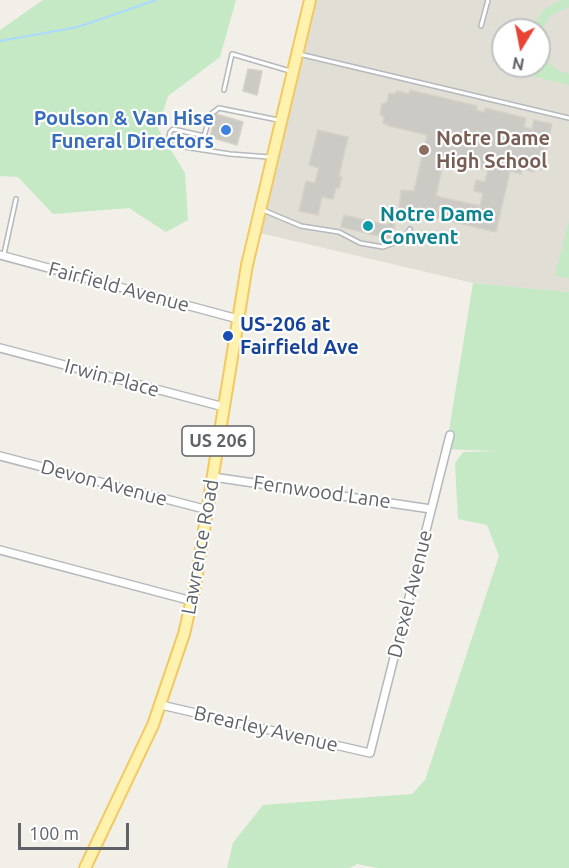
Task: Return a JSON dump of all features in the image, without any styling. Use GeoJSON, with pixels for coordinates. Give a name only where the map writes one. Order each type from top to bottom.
{"type":"FeatureCollection","features":[{"type":"Feature","properties":{"kind":"main road","name":"Lawrence Road"},"geometry":{"type":"LineString","coordinates":[[85,868],[161,705],[192,601],[238,319],[259,208],[310,0]]}},
{"type":"Feature","properties":{"kind":"street","name":"Fairfield Avenue"},"geometry":{"type":"LineString","coordinates":[[2,256],[238,319]]}},
{"type":"Feature","properties":{"kind":"street","name":"Irwin Place"},"geometry":{"type":"LineString","coordinates":[[0,348],[224,407]]}},
{"type":"Feature","properties":{"kind":"street","name":"Drexel Avenue"},"geometry":{"type":"LineString","coordinates":[[370,753],[450,435]]}},
{"type":"Feature","properties":{"kind":"street","name":"Devon Avenue"},"geometry":{"type":"LineString","coordinates":[[0,456],[207,510]]}},
{"type":"Feature","properties":{"kind":"street","name":"Fernwood Lane"},"geometry":{"type":"LineString","coordinates":[[213,477],[431,509]]}},
{"type":"Feature","properties":{"kind":"street"},"geometry":{"type":"LineString","coordinates":[[0,550],[192,601]]}},
{"type":"Feature","properties":{"kind":"street","name":"Brearley Avenue"},"geometry":{"type":"LineString","coordinates":[[161,705],[370,753]]}},
{"type":"Feature","properties":{"kind":"lane"},"geometry":{"type":"LineString","coordinates":[[481,26],[488,0]]}},
{"type":"Feature","properties":{"kind":"lane"},"geometry":{"type":"LineString","coordinates":[[224,90],[232,54],[292,72]]}},
{"type":"Feature","properties":{"kind":"lane"},"geometry":{"type":"LineString","coordinates":[[296,54],[569,118]]}},
{"type":"Feature","properties":{"kind":"lane"},"geometry":{"type":"LineString","coordinates":[[202,150],[211,114],[219,108],[280,121]]}},
{"type":"Feature","properties":{"kind":"lane"},"geometry":{"type":"LineString","coordinates":[[204,136],[173,129],[168,142],[171,145],[202,150],[271,157]]}},
{"type":"Feature","properties":{"kind":"lane"},"geometry":{"type":"LineString","coordinates":[[2,256],[16,199]]}},
{"type":"Feature","properties":{"kind":"lane"},"geometry":{"type":"LineString","coordinates":[[259,208],[301,226],[339,232],[360,243],[383,247],[402,240],[410,229]]}},
{"type":"Feature","properties":{"kind":"shaded area","name":"Notre Dame High School"},"geometry":{"type":"Polygon","coordinates":[[[315,0],[569,0],[569,292],[473,283],[260,233],[315,0]]]}},
{"type":"Feature","properties":{"kind":"green space"},"geometry":{"type":"Polygon","coordinates":[[[43,0],[236,0],[220,57],[168,96],[158,129],[185,173],[188,220],[166,232],[129,208],[53,214],[18,177],[0,176],[0,30],[43,0]]]}},
{"type":"Feature","properties":{"kind":"green space"},"geometry":{"type":"Polygon","coordinates":[[[561,0],[569,0],[569,7],[549,18],[538,18],[542,11],[561,0]]]}},
{"type":"Feature","properties":{"kind":"green space"},"geometry":{"type":"Polygon","coordinates":[[[551,64],[559,71],[569,74],[569,85],[539,78],[551,78],[551,64]]]}},
{"type":"Feature","properties":{"kind":"green space"},"geometry":{"type":"Polygon","coordinates":[[[569,221],[569,279],[555,275],[569,221]]]}},
{"type":"Feature","properties":{"kind":"green space"},"geometry":{"type":"Polygon","coordinates":[[[473,283],[569,292],[569,868],[378,868],[357,864],[350,868],[227,868],[233,843],[263,805],[412,794],[425,780],[499,556],[487,525],[458,519],[455,463],[463,452],[497,451],[446,449],[473,283]]]}},
{"type":"Feature","properties":{"kind":"building"},"geometry":{"type":"Polygon","coordinates":[[[248,69],[262,71],[257,95],[243,91],[248,69]]]}},
{"type":"Feature","properties":{"kind":"building"},"geometry":{"type":"Polygon","coordinates":[[[410,90],[477,106],[476,110],[484,112],[485,108],[526,118],[524,127],[532,129],[534,120],[552,124],[542,170],[535,168],[534,172],[522,169],[521,174],[510,171],[496,232],[399,209],[401,190],[414,191],[427,135],[389,126],[383,123],[384,118],[380,114],[382,104],[387,102],[389,93],[394,94],[397,91],[409,94],[410,90]],[[444,159],[436,196],[480,206],[483,193],[474,191],[476,180],[485,182],[488,170],[444,159]]]}},
{"type":"Feature","properties":{"kind":"building","name":"Poulson & Van Hise Funeral Directors"},"geometry":{"type":"Polygon","coordinates":[[[216,114],[243,122],[237,145],[210,137],[216,114]]]}},
{"type":"Feature","properties":{"kind":"building"},"geometry":{"type":"Polygon","coordinates":[[[318,130],[348,137],[339,176],[342,177],[339,188],[336,188],[333,199],[322,197],[318,215],[299,211],[306,181],[315,183],[319,168],[309,165],[318,130]]]}},
{"type":"Feature","properties":{"kind":"building","name":"Notre Dame Convent"},"geometry":{"type":"Polygon","coordinates":[[[344,215],[387,225],[389,222],[392,223],[395,225],[391,239],[341,227],[344,215]]]}},
{"type":"Feature","properties":{"kind":"waterway"},"geometry":{"type":"LineString","coordinates":[[0,41],[78,27],[156,0]]}},
{"type":"Feature","properties":{"kind":"place","name":"Poulson & Van Hise Funeral Directors"},"geometry":{"type":"Point","coordinates":[226,130]}},
{"type":"Feature","properties":{"kind":"place","name":"Notre Dame High School"},"geometry":{"type":"Point","coordinates":[424,150]}},
{"type":"Feature","properties":{"kind":"place","name":"Notre Dame Convent"},"geometry":{"type":"Point","coordinates":[368,226]}},
{"type":"Feature","properties":{"kind":"place","name":"US-206 at Fairfield Ave"},"geometry":{"type":"Point","coordinates":[228,336]}}]}
